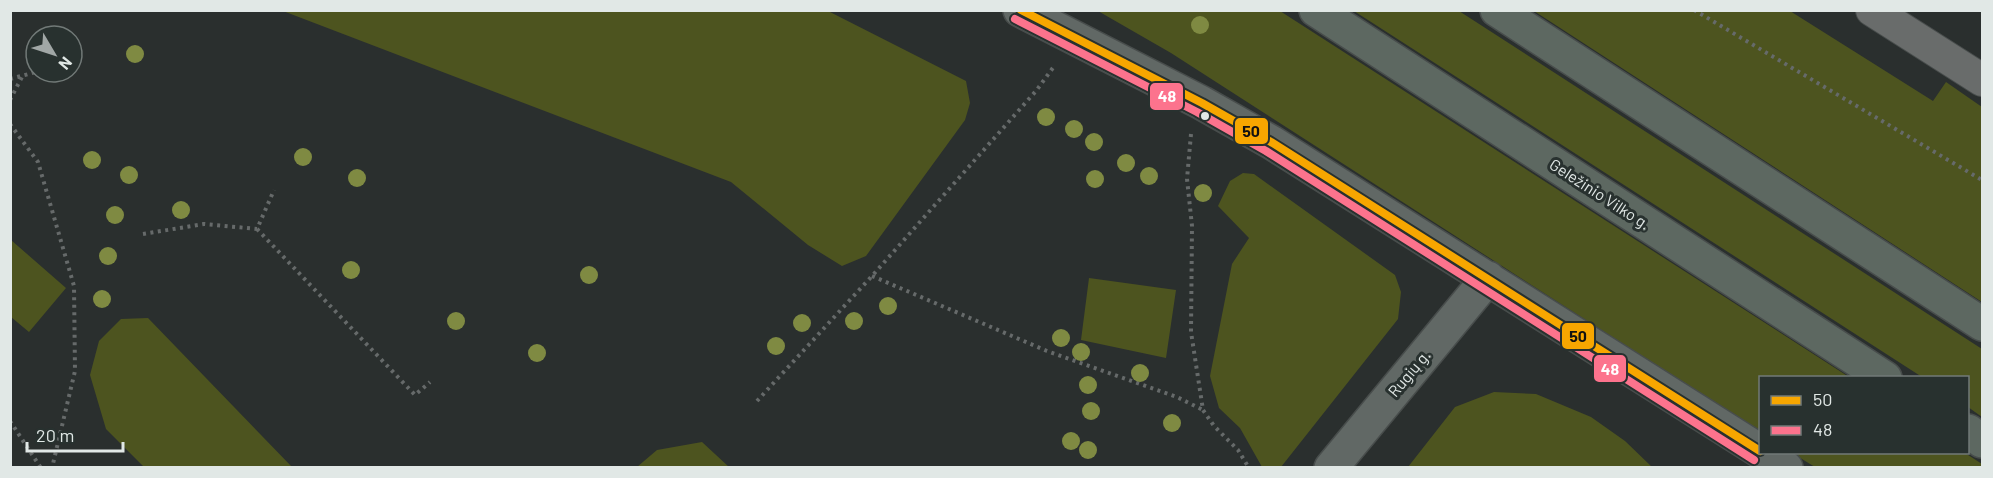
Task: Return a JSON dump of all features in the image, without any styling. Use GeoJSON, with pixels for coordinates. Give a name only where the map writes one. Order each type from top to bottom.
{"type":"FeatureCollection","features":[{"type":"Feature","properties":{"kind":"highway","name":"Geležinio Vilko g."},"geometry":{"type":"LineString","coordinates":[[1316,10],[1882,376]]}},
{"type":"Feature","properties":{"kind":"highway"},"geometry":{"type":"LineString","coordinates":[[1497,10],[1983,324]]}},
{"type":"Feature","properties":{"kind":"highway"},"geometry":{"type":"LineString","coordinates":[[1969,432],[1983,441]]}},
{"type":"Feature","properties":{"kind":"street"},"geometry":{"type":"LineString","coordinates":[[1020,10],[1202,103],[1271,142],[1759,451]]}},
{"type":"Feature","properties":{"kind":"street"},"geometry":{"type":"LineString","coordinates":[[1872,10],[1983,80]]}},
{"type":"Feature","properties":{"kind":"street","name":"Rugių g."},"geometry":{"type":"LineString","coordinates":[[1330,468],[1488,278]]}},
{"type":"Feature","properties":{"kind":"street"},"geometry":{"type":"LineString","coordinates":[[1764,454],[1786,468]]}},
{"type":"Feature","properties":{"kind":"path"},"geometry":{"type":"LineString","coordinates":[[1694,10],[1983,180]]}},
{"type":"Feature","properties":{"kind":"path"},"geometry":{"type":"LineString","coordinates":[[757,401],[872,276],[1036,91],[1052,71],[1071,36]]}},
{"type":"Feature","properties":{"kind":"path"},"geometry":{"type":"LineString","coordinates":[[10,78],[23,75]]}},
{"type":"Feature","properties":{"kind":"path"},"geometry":{"type":"LineString","coordinates":[[10,100],[23,75]]}},
{"type":"Feature","properties":{"kind":"path"},"geometry":{"type":"LineString","coordinates":[[10,124],[38,162],[74,286],[75,371],[52,468]]}},
{"type":"Feature","properties":{"kind":"path"},"geometry":{"type":"LineString","coordinates":[[1192,131],[1187,179],[1192,226],[1191,332],[1203,410],[1214,426],[1238,450],[1249,468]]}},
{"type":"Feature","properties":{"kind":"path"},"geometry":{"type":"LineString","coordinates":[[257,229],[274,190]]}},
{"type":"Feature","properties":{"kind":"path"},"geometry":{"type":"LineString","coordinates":[[142,234],[204,224],[257,229],[415,395],[430,382]]}},
{"type":"Feature","properties":{"kind":"path"},"geometry":{"type":"LineString","coordinates":[[872,276],[1047,351],[1178,396],[1203,410]]}},
{"type":"Feature","properties":{"kind":"path"},"geometry":{"type":"LineString","coordinates":[[10,421],[41,468]]}},
{"type":"Feature","properties":{"kind":"green space"},"geometry":{"type":"Polygon","coordinates":[[[283,11],[828,11],[966,81],[970,103],[965,120],[866,256],[842,266],[808,245],[731,182],[283,11]]]}},
{"type":"Feature","properties":{"kind":"green space"},"geometry":{"type":"Polygon","coordinates":[[[1098,11],[1280,11],[1847,376],[1759,376],[1759,431],[1171,53],[1098,11]]]}},
{"type":"Feature","properties":{"kind":"green space"},"geometry":{"type":"Polygon","coordinates":[[[1354,11],[1459,11],[1982,349],[1982,417],[1969,408],[1969,376],[1920,376],[1354,11]]]}},
{"type":"Feature","properties":{"kind":"green space"},"geometry":{"type":"Polygon","coordinates":[[[1534,11],[1790,11],[1933,101],[1946,82],[1982,107],[1982,302],[1534,11]]]}},
{"type":"Feature","properties":{"kind":"green space"},"geometry":{"type":"Polygon","coordinates":[[[1243,173],[1254,174],[1395,275],[1401,292],[1398,319],[1281,467],[1262,467],[1240,428],[1219,408],[1210,376],[1232,264],[1249,238],[1218,206],[1230,181],[1243,173]]]}},
{"type":"Feature","properties":{"kind":"green space"},"geometry":{"type":"Polygon","coordinates":[[[11,240],[66,288],[29,332],[11,317],[11,240]]]}},
{"type":"Feature","properties":{"kind":"green space"},"geometry":{"type":"Polygon","coordinates":[[[1089,278],[1176,290],[1166,358],[1081,340],[1089,278]]]}},
{"type":"Feature","properties":{"kind":"green space"},"geometry":{"type":"Polygon","coordinates":[[[148,318],[292,467],[144,467],[106,429],[90,375],[99,341],[121,319],[148,318]]]}},
{"type":"Feature","properties":{"kind":"green space"},"geometry":{"type":"Polygon","coordinates":[[[1494,392],[1536,394],[1591,417],[1625,441],[1652,467],[1408,467],[1455,407],[1494,392]]]}},
{"type":"Feature","properties":{"kind":"green space"},"geometry":{"type":"Polygon","coordinates":[[[702,442],[729,467],[637,467],[657,450],[702,442]]]}},
{"type":"Feature","properties":{"kind":"green space"},"geometry":{"type":"Polygon","coordinates":[[[1794,454],[1967,454],[1982,464],[1982,467],[1815,467],[1794,454]]]}},
{"type":"Feature","properties":{"kind":"transit line","name":"50"},"geometry":{"type":"LineString","coordinates":[[1021,10],[1202,103],[1271,142],[1759,450]]}},
{"type":"Feature","properties":{"kind":"transit line","name":"48"},"geometry":{"type":"LineString","coordinates":[[1015,19],[1197,112],[1266,151],[1754,460]]}}]}
